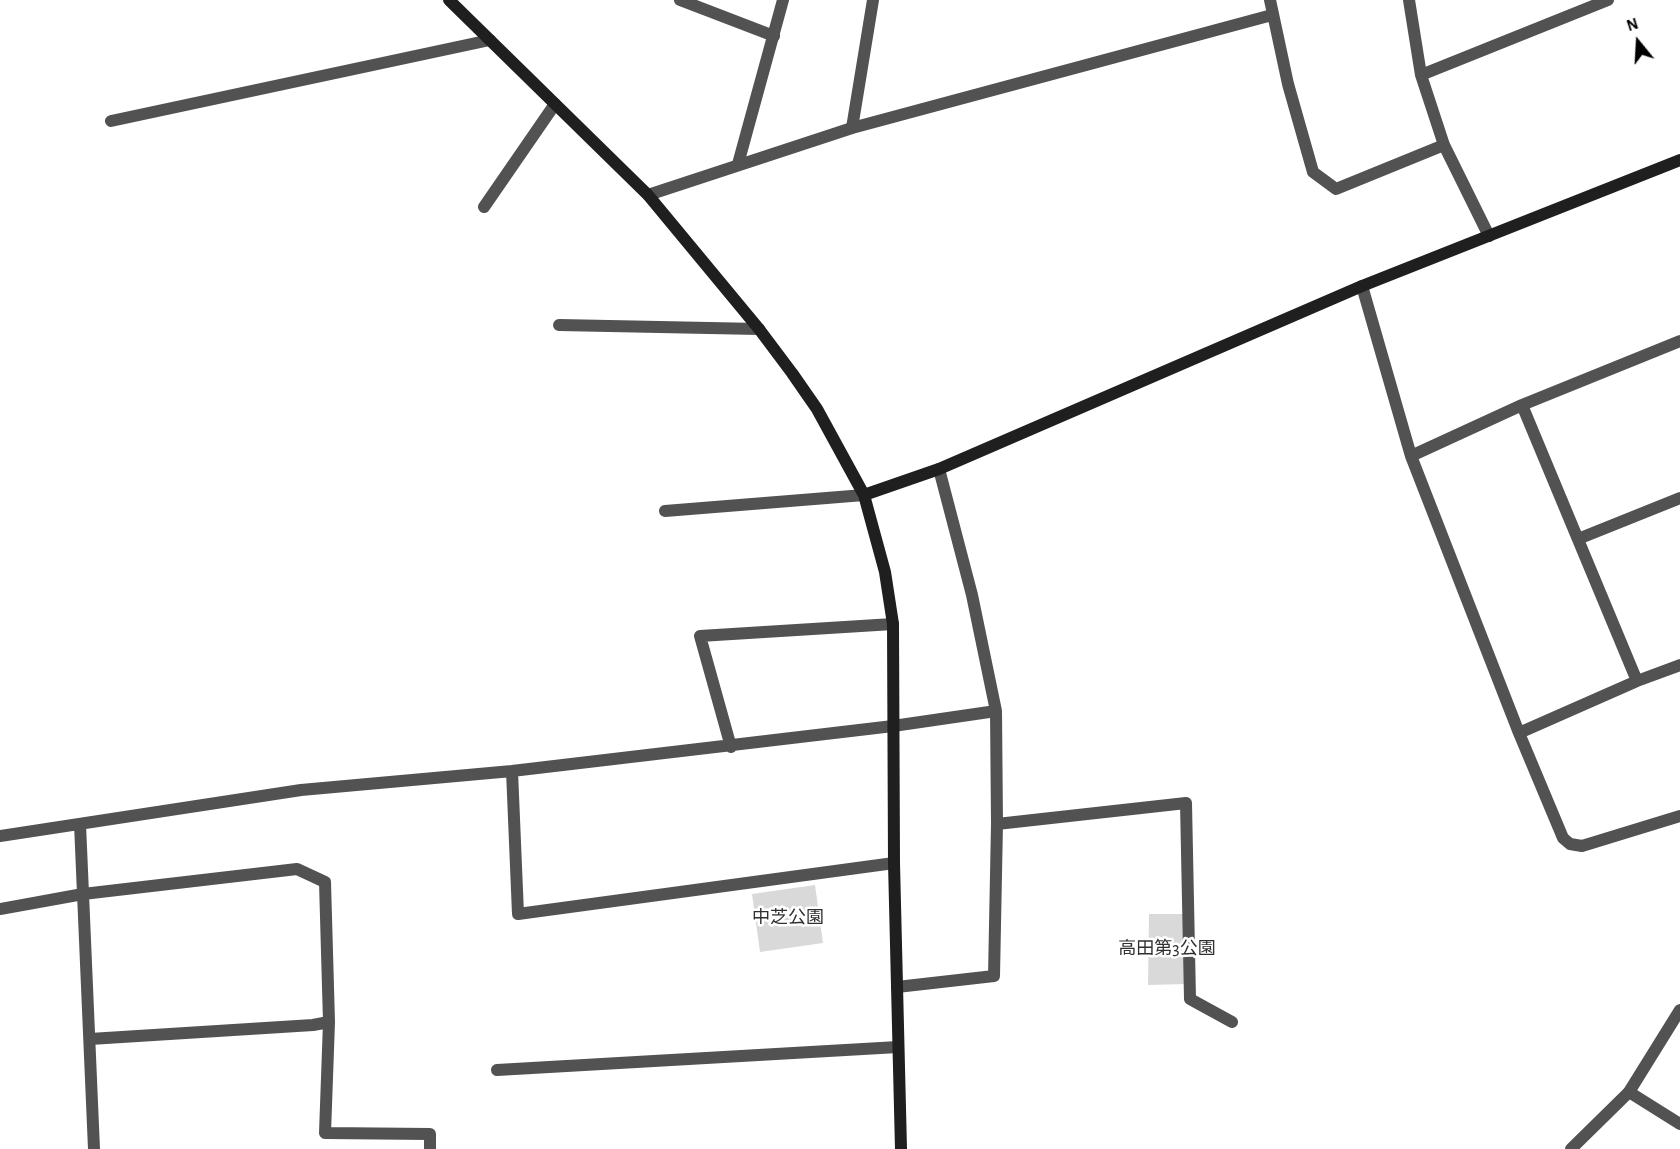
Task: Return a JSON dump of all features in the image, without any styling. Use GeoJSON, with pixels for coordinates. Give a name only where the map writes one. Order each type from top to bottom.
{"type":"FeatureCollection","features":[{"type":"Feature","properties":{"kind":"street"},"geometry":{"type":"LineString","coordinates":[[449,0],[648,195],[759,329],[818,409],[864,495],[885,572],[893,624],[894,863],[901,1149]]}},
{"type":"Feature","properties":{"kind":"street"},"geometry":{"type":"LineString","coordinates":[[680,0],[774,36]]}},
{"type":"Feature","properties":{"kind":"street"},"geometry":{"type":"LineString","coordinates":[[738,164],[783,0]]}},
{"type":"Feature","properties":{"kind":"street"},"geometry":{"type":"LineString","coordinates":[[852,128],[873,0]]}},
{"type":"Feature","properties":{"kind":"street"},"geometry":{"type":"LineString","coordinates":[[1270,0],[1288,84],[1312,172],[1336,189],[1444,145]]}},
{"type":"Feature","properties":{"kind":"street"},"geometry":{"type":"LineString","coordinates":[[1409,0],[1421,75],[1444,145],[1489,236]]}},
{"type":"Feature","properties":{"kind":"street"},"geometry":{"type":"LineString","coordinates":[[1421,75],[1608,0]]}},
{"type":"Feature","properties":{"kind":"street"},"geometry":{"type":"LineString","coordinates":[[648,195],[852,128],[1272,15]]}},
{"type":"Feature","properties":{"kind":"street"},"geometry":{"type":"LineString","coordinates":[[111,121],[490,40]]}},
{"type":"Feature","properties":{"kind":"street"},"geometry":{"type":"LineString","coordinates":[[484,207],[555,104]]}},
{"type":"Feature","properties":{"kind":"street"},"geometry":{"type":"LineString","coordinates":[[665,512],[864,495],[939,469],[1362,286],[1680,159]]}},
{"type":"Feature","properties":{"kind":"street"},"geometry":{"type":"LineString","coordinates":[[1362,286],[1411,456],[1519,733],[1563,838],[1570,843],[1582,846],[1680,816]]}},
{"type":"Feature","properties":{"kind":"street"},"geometry":{"type":"LineString","coordinates":[[559,325],[759,329]]}},
{"type":"Feature","properties":{"kind":"street"},"geometry":{"type":"LineString","coordinates":[[1411,456],[1522,405],[1680,341]]}},
{"type":"Feature","properties":{"kind":"street"},"geometry":{"type":"LineString","coordinates":[[1522,405],[1637,681]]}},
{"type":"Feature","properties":{"kind":"street"},"geometry":{"type":"LineString","coordinates":[[897,987],[994,976],[998,824],[996,711],[972,595],[939,469]]}},
{"type":"Feature","properties":{"kind":"street"},"geometry":{"type":"LineString","coordinates":[[1578,539],[1680,498]]}},
{"type":"Feature","properties":{"kind":"street"},"geometry":{"type":"LineString","coordinates":[[731,747],[700,636],[893,624]]}},
{"type":"Feature","properties":{"kind":"street"},"geometry":{"type":"LineString","coordinates":[[1519,733],[1637,681],[1680,665]]}},
{"type":"Feature","properties":{"kind":"street"},"geometry":{"type":"LineString","coordinates":[[0,836],[301,790],[512,771],[731,747],[996,711]]}},
{"type":"Feature","properties":{"kind":"street"},"geometry":{"type":"LineString","coordinates":[[512,771],[518,914],[894,863]]}},
{"type":"Feature","properties":{"kind":"street"},"geometry":{"type":"LineString","coordinates":[[998,824],[1186,803],[1190,999],[1232,1022]]}},
{"type":"Feature","properties":{"kind":"street"},"geometry":{"type":"LineString","coordinates":[[80,824],[94,1149]]}},
{"type":"Feature","properties":{"kind":"street"},"geometry":{"type":"LineString","coordinates":[[0,909],[83,894],[297,869],[325,882],[329,1022],[324,1132],[430,1134],[430,1149]]}},
{"type":"Feature","properties":{"kind":"street"},"geometry":{"type":"LineString","coordinates":[[1571,1149],[1629,1092],[1680,1010]]}},
{"type":"Feature","properties":{"kind":"street"},"geometry":{"type":"LineString","coordinates":[[90,1039],[313,1025],[329,1022]]}},
{"type":"Feature","properties":{"kind":"street"},"geometry":{"type":"LineString","coordinates":[[497,1070],[898,1047]]}},
{"type":"Feature","properties":{"kind":"street"},"geometry":{"type":"LineString","coordinates":[[1629,1092],[1680,1124]]}},
{"type":"Feature","properties":{"kind":"green space","name":"中芝公園"},"geometry":{"type":"Polygon","coordinates":[[[815,885],[823,943],[760,952],[752,894],[815,885]]]}},
{"type":"Feature","properties":{"kind":"green space","name":"高田第3公園"},"geometry":{"type":"Polygon","coordinates":[[[1149,914],[1187,914],[1186,984],[1148,985],[1149,914]]]}}]}
